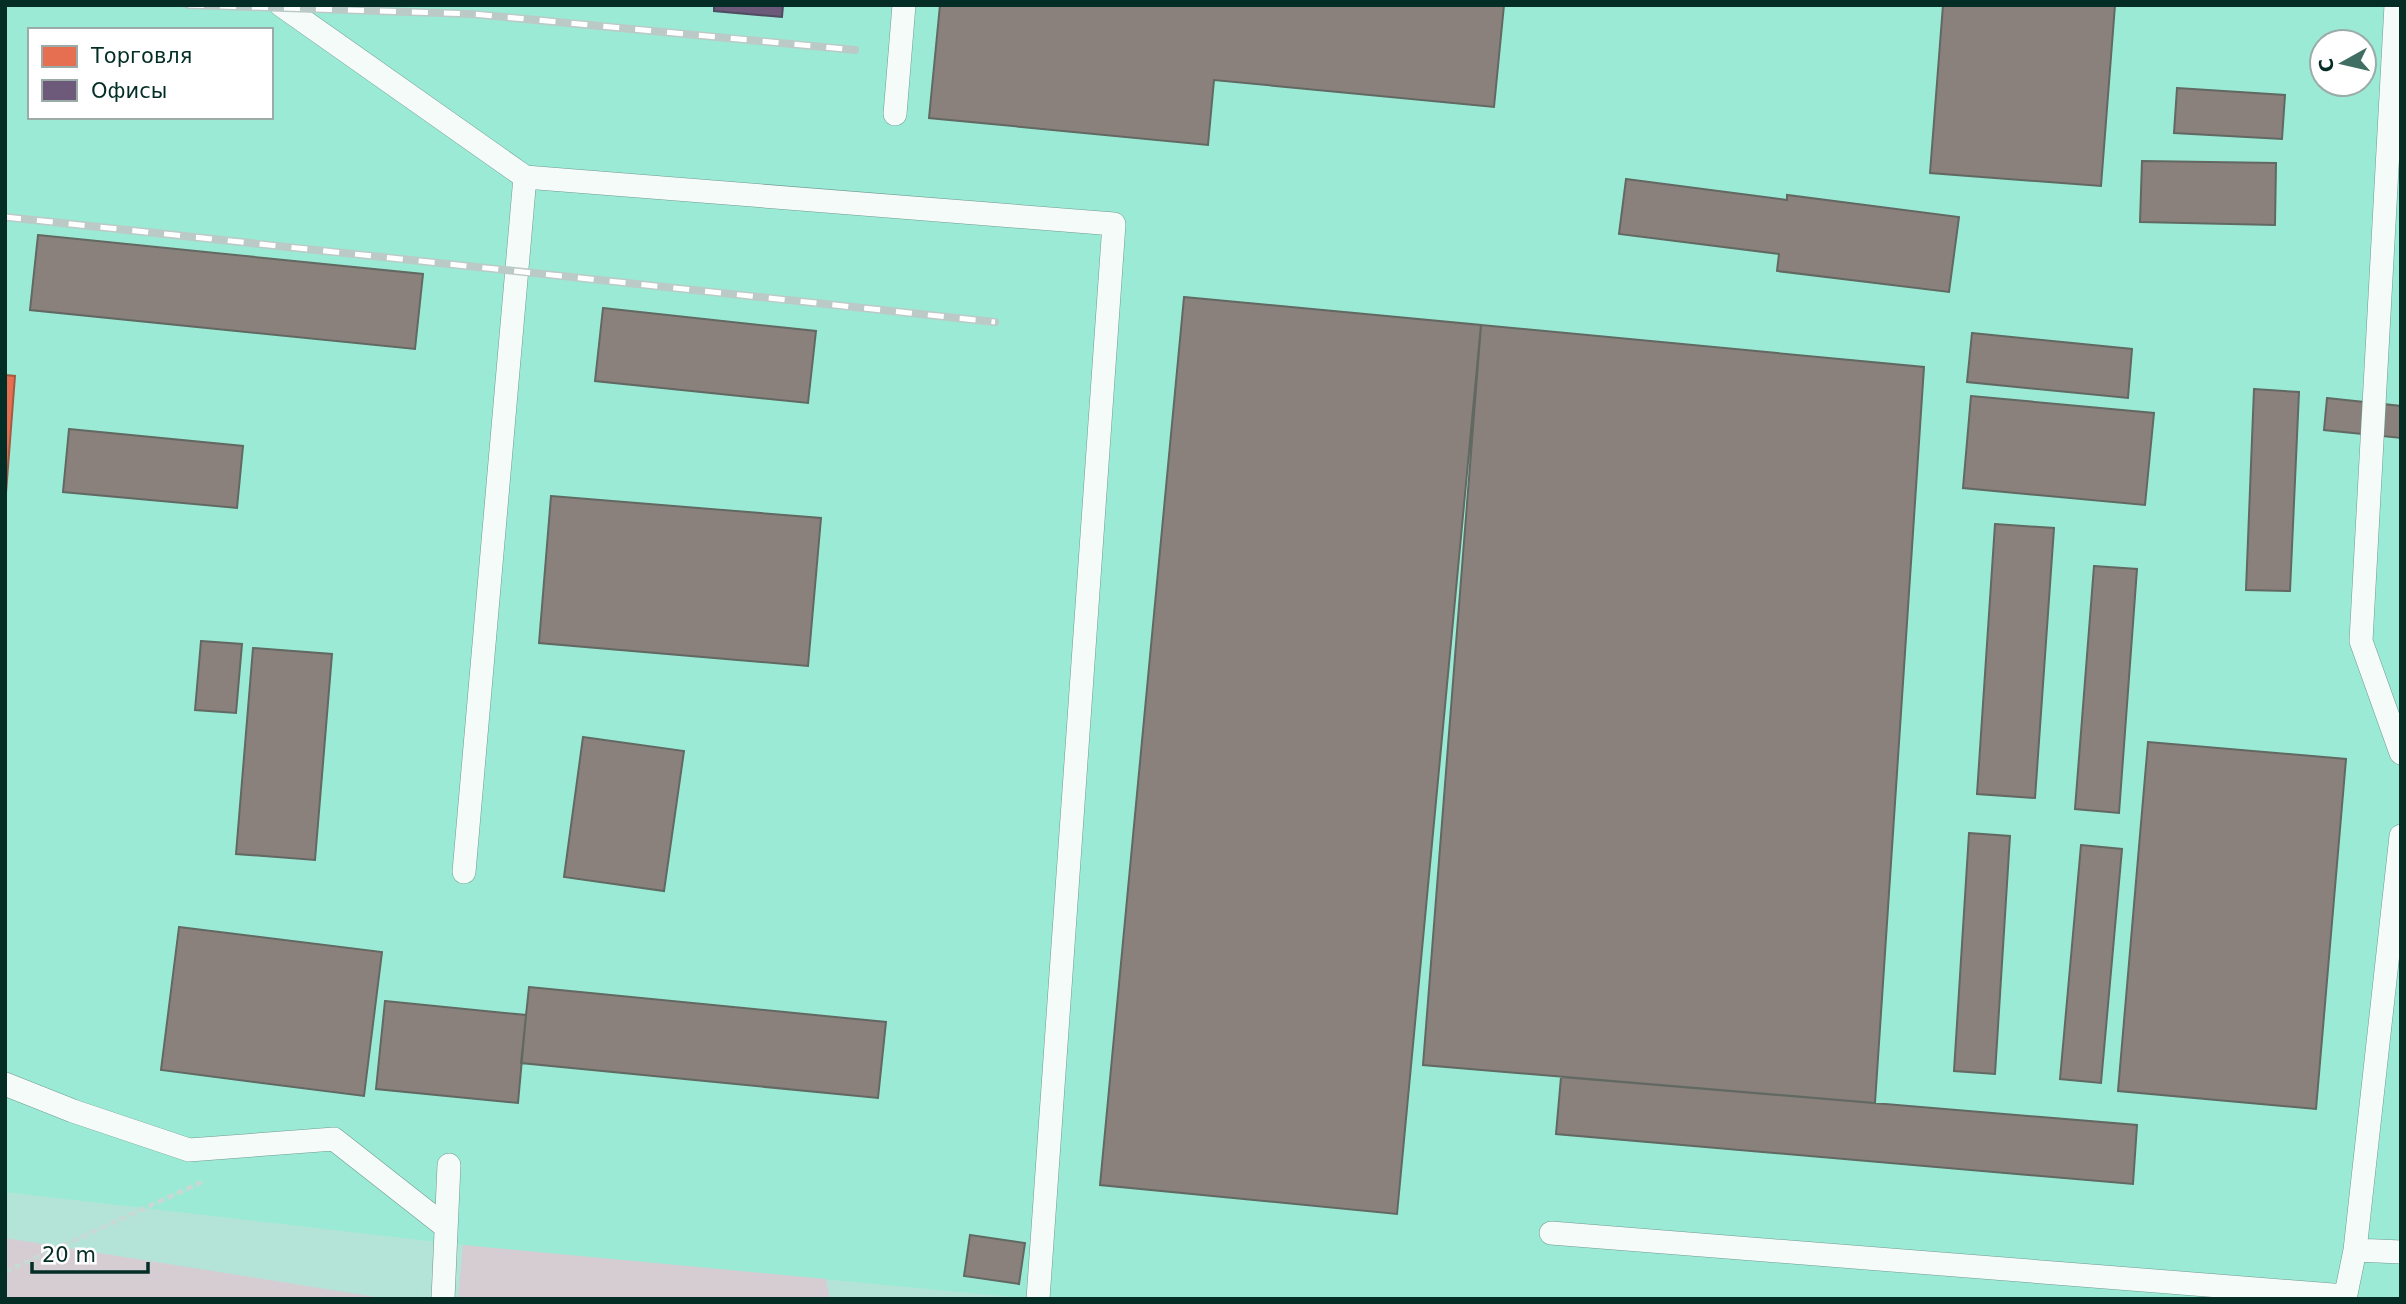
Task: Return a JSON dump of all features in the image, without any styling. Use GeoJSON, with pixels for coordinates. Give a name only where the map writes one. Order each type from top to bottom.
{"type":"FeatureCollection","features":[{"type":"Feature","properties":{"kind":"lane"},"geometry":{"type":"LineString","coordinates":[[281,5],[525,177],[1114,224],[1038,1299]]}},
{"type":"Feature","properties":{"kind":"lane"},"geometry":{"type":"LineString","coordinates":[[895,114],[904,5]]}},
{"type":"Feature","properties":{"kind":"lane"},"geometry":{"type":"LineString","coordinates":[[2396,5],[2361,641],[2401,754]]}},
{"type":"Feature","properties":{"kind":"lane"},"geometry":{"type":"LineString","coordinates":[[464,872],[525,177]]}},
{"type":"Feature","properties":{"kind":"lane"},"geometry":{"type":"LineString","coordinates":[[1551,1233],[2345,1297],[2355,1250],[2401,836]]}},
{"type":"Feature","properties":{"kind":"lane"},"geometry":{"type":"LineString","coordinates":[[5,1084],[73,1111],[190,1150],[334,1139],[446,1227]]}},
{"type":"Feature","properties":{"kind":"lane"},"geometry":{"type":"LineString","coordinates":[[443,1299],[449,1165]]}},
{"type":"Feature","properties":{"kind":"lane"},"geometry":{"type":"LineString","coordinates":[[2355,1250],[2401,1252]]}},
{"type":"Feature","properties":{"kind":"path"},"geometry":{"type":"LineString","coordinates":[[5,1272],[209,1179]]}},
{"type":"Feature","properties":{"kind":"shaded area"},"geometry":{"type":"Polygon","coordinates":[[[5,5],[2401,5],[2401,1299],[1035,1299],[463,1245],[5,1192],[5,5]]]}},
{"type":"Feature","properties":{"kind":"shaded area"},"geometry":{"type":"Polygon","coordinates":[[[5,1238],[389,1299],[5,1299],[5,1238]]]}},
{"type":"Feature","properties":{"kind":"shaded area"},"geometry":{"type":"Polygon","coordinates":[[[463,1245],[826,1279],[830,1299],[458,1299],[463,1245]]]}},
{"type":"Feature","properties":{"kind":"building: Торговля"},"geometry":{"type":"Polygon","coordinates":[[[5,375],[15,376],[5,506],[5,375]]]}},
{"type":"Feature","properties":{"kind":"building: Офисы"},"geometry":{"type":"Polygon","coordinates":[[[714,5],[783,5],[782,17],[714,11],[714,5]]]}},
{"type":"Feature","properties":{"kind":"building: Промзона"},"geometry":{"type":"Polygon","coordinates":[[[940,5],[1504,5],[1494,107],[1214,80],[1208,145],[929,118],[940,5]]]}},
{"type":"Feature","properties":{"kind":"building: Промзона"},"geometry":{"type":"Polygon","coordinates":[[[1943,5],[2115,5],[2101,186],[1930,173],[1943,5]]]}},
{"type":"Feature","properties":{"kind":"building: Промзона"},"geometry":{"type":"Polygon","coordinates":[[[2177,88],[2285,95],[2282,139],[2174,133],[2177,88]]]}},
{"type":"Feature","properties":{"kind":"building: Промзона"},"geometry":{"type":"Polygon","coordinates":[[[2142,161],[2276,163],[2275,225],[2140,222],[2142,161]]]}},
{"type":"Feature","properties":{"kind":"building: Промзона"},"geometry":{"type":"Polygon","coordinates":[[[1626,179],[1787,200],[1787,195],[1959,217],[1949,292],[1777,271],[1779,254],[1619,234],[1626,179]]]}},
{"type":"Feature","properties":{"kind":"building: Промзона"},"geometry":{"type":"Polygon","coordinates":[[[38,235],[423,274],[415,349],[30,310],[38,235]]]}},
{"type":"Feature","properties":{"kind":"building: Промзона"},"geometry":{"type":"Polygon","coordinates":[[[1184,297],[1481,325],[1397,1214],[1100,1185],[1184,297]]]}},
{"type":"Feature","properties":{"kind":"building: Промзона"},"geometry":{"type":"Polygon","coordinates":[[[603,308],[816,331],[808,403],[595,381],[603,308]]]}},
{"type":"Feature","properties":{"kind":"building: Промзона"},"geometry":{"type":"Polygon","coordinates":[[[1481,325],[1924,367],[1875,1103],[1423,1065],[1481,325]]]}},
{"type":"Feature","properties":{"kind":"building: Промзона"},"geometry":{"type":"Polygon","coordinates":[[[1972,333],[2132,349],[2128,398],[1967,382],[1972,333]]]}},
{"type":"Feature","properties":{"kind":"building: Промзона"},"geometry":{"type":"Polygon","coordinates":[[[2254,389],[2299,392],[2290,591],[2246,590],[2254,389]]]}},
{"type":"Feature","properties":{"kind":"building: Промзона"},"geometry":{"type":"Polygon","coordinates":[[[1971,396],[2154,413],[2145,505],[1963,488],[1971,396]]]}},
{"type":"Feature","properties":{"kind":"building: Промзона"},"geometry":{"type":"Polygon","coordinates":[[[2327,398],[2401,406],[2401,438],[2324,430],[2327,398]]]}},
{"type":"Feature","properties":{"kind":"building: Промзона"},"geometry":{"type":"Polygon","coordinates":[[[69,429],[243,446],[237,508],[63,492],[69,429]]]}},
{"type":"Feature","properties":{"kind":"building: Промзона"},"geometry":{"type":"Polygon","coordinates":[[[551,496],[821,518],[808,666],[539,643],[551,496]]]}},
{"type":"Feature","properties":{"kind":"building: Промзона"},"geometry":{"type":"Polygon","coordinates":[[[1995,524],[2054,528],[2035,798],[1977,794],[1995,524]]]}},
{"type":"Feature","properties":{"kind":"building: Промзона"},"geometry":{"type":"Polygon","coordinates":[[[2094,566],[2137,569],[2119,813],[2075,809],[2094,566]]]}},
{"type":"Feature","properties":{"kind":"building: Промзона"},"geometry":{"type":"Polygon","coordinates":[[[201,641],[242,644],[236,713],[195,710],[201,641]]]}},
{"type":"Feature","properties":{"kind":"building: Промзона"},"geometry":{"type":"Polygon","coordinates":[[[253,648],[332,654],[315,860],[236,854],[253,648]]]}},
{"type":"Feature","properties":{"kind":"building: Промзона"},"geometry":{"type":"Polygon","coordinates":[[[583,737],[684,751],[664,891],[564,877],[583,737]]]}},
{"type":"Feature","properties":{"kind":"building: Промзона"},"geometry":{"type":"Polygon","coordinates":[[[2148,742],[2346,759],[2316,1109],[2118,1091],[2148,742]]]}},
{"type":"Feature","properties":{"kind":"building: Промзона"},"geometry":{"type":"Polygon","coordinates":[[[1969,833],[2010,836],[1995,1074],[1954,1071],[1969,833]]]}},
{"type":"Feature","properties":{"kind":"building: Промзона"},"geometry":{"type":"Polygon","coordinates":[[[2081,845],[2122,849],[2101,1083],[2060,1079],[2081,845]]]}},
{"type":"Feature","properties":{"kind":"building: Промзона"},"geometry":{"type":"Polygon","coordinates":[[[179,927],[382,952],[364,1096],[161,1070],[179,927]]]}},
{"type":"Feature","properties":{"kind":"building: Промзона"},"geometry":{"type":"Polygon","coordinates":[[[529,987],[886,1022],[878,1098],[521,1063],[529,987]]]}},
{"type":"Feature","properties":{"kind":"building: Промзона"},"geometry":{"type":"Polygon","coordinates":[[[385,1001],[526,1015],[518,1103],[376,1089],[385,1001]]]}},
{"type":"Feature","properties":{"kind":"building: Промзона"},"geometry":{"type":"Polygon","coordinates":[[[1561,1077],[2137,1125],[2133,1184],[1556,1134],[1561,1077]]]}},
{"type":"Feature","properties":{"kind":"building: Промзона"},"geometry":{"type":"Polygon","coordinates":[[[970,1235],[1025,1243],[1019,1284],[964,1276],[970,1235]]]}},
{"type":"Feature","properties":{"kind":"railway"},"geometry":{"type":"LineString","coordinates":[[188,5],[472,14],[855,50]]}},
{"type":"Feature","properties":{"kind":"railway"},"geometry":{"type":"LineString","coordinates":[[5,217],[995,322]]}}]}
